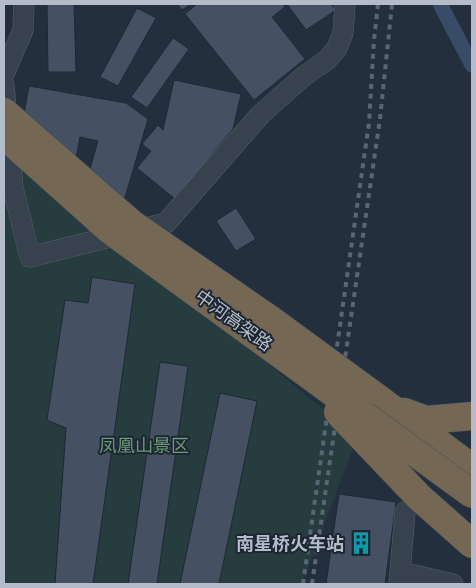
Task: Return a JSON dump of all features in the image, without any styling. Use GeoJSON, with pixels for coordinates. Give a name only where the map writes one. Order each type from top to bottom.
{"type":"FeatureCollection","features":[{"type":"Feature","properties":{"kind":"highway","name":"中河高架路"},"geometry":{"type":"LineString","coordinates":[[4,112],[132,224],[272,320],[472,468]]}},
{"type":"Feature","properties":{"kind":"highway","name":"中河高架路"},"geometry":{"type":"LineString","coordinates":[[4,135],[110,230],[472,494]]}},
{"type":"Feature","properties":{"kind":"highway"},"geometry":{"type":"LineString","coordinates":[[288,360],[419,497],[472,544]]}},
{"type":"Feature","properties":{"kind":"highway"},"geometry":{"type":"LineString","coordinates":[[368,391],[404,412],[426,420],[469,415]]}},
{"type":"Feature","properties":{"kind":"street"},"geometry":{"type":"LineString","coordinates":[[4,74],[22,30],[24,4]]}},
{"type":"Feature","properties":{"kind":"street"},"geometry":{"type":"LineString","coordinates":[[4,85],[13,188],[30,256],[166,223],[261,114],[304,76],[327,60],[337,48],[343,34],[345,4]]}},
{"type":"Feature","properties":{"kind":"street"},"geometry":{"type":"LineString","coordinates":[[405,512],[400,578],[453,584]]}},
{"type":"Feature","properties":{"kind":"green space","name":"凤凰山景区"},"geometry":{"type":"Polygon","coordinates":[[[4,145],[336,420],[355,443],[302,584],[4,584],[4,145]]]}},
{"type":"Feature","properties":{"kind":"building"},"geometry":{"type":"Polygon","coordinates":[[[47,4],[74,4],[76,72],[48,72],[47,4]]]}},
{"type":"Feature","properties":{"kind":"building"},"geometry":{"type":"Polygon","coordinates":[[[177,4],[191,4],[182,10],[177,4]]]}},
{"type":"Feature","properties":{"kind":"building"},"geometry":{"type":"Polygon","coordinates":[[[197,4],[283,4],[285,7],[272,17],[305,59],[254,100],[185,14],[197,4]]]}},
{"type":"Feature","properties":{"kind":"building"},"geometry":{"type":"Polygon","coordinates":[[[287,4],[331,4],[336,10],[306,30],[287,4]]]}},
{"type":"Feature","properties":{"kind":"building"},"geometry":{"type":"Polygon","coordinates":[[[137,8],[156,18],[118,86],[100,77],[137,8]]]}},
{"type":"Feature","properties":{"kind":"building"},"geometry":{"type":"Polygon","coordinates":[[[173,38],[189,49],[147,108],[131,97],[173,38]]]}},
{"type":"Feature","properties":{"kind":"building"},"geometry":{"type":"Polygon","coordinates":[[[174,80],[241,94],[233,129],[175,199],[137,168],[151,151],[142,144],[158,125],[163,130],[174,80]]]}},
{"type":"Feature","properties":{"kind":"building"},"geometry":{"type":"Polygon","coordinates":[[[29,86],[126,103],[148,119],[121,211],[81,200],[98,141],[80,137],[73,174],[15,164],[29,86]]]}},
{"type":"Feature","properties":{"kind":"building"},"geometry":{"type":"Polygon","coordinates":[[[236,208],[256,239],[236,251],[216,221],[236,208]]]}},
{"type":"Feature","properties":{"kind":"building"},"geometry":{"type":"Polygon","coordinates":[[[92,277],[135,284],[93,584],[55,584],[66,428],[47,420],[65,300],[88,303],[92,277]]]}},
{"type":"Feature","properties":{"kind":"building"},"geometry":{"type":"Polygon","coordinates":[[[160,362],[188,366],[157,584],[128,584],[160,362]]]}},
{"type":"Feature","properties":{"kind":"building"},"geometry":{"type":"Polygon","coordinates":[[[220,393],[257,401],[219,584],[180,584],[220,393]]]}},
{"type":"Feature","properties":{"kind":"building","name":"南星桥火车站"},"geometry":{"type":"Polygon","coordinates":[[[339,494],[396,502],[385,584],[326,584],[339,494]]]}},
{"type":"Feature","properties":{"kind":"waterway"},"geometry":{"type":"LineString","coordinates":[[440,4],[472,65]]}},
{"type":"Feature","properties":{"kind":"railway"},"geometry":{"type":"LineString","coordinates":[[303,584],[369,123],[378,4]]}},
{"type":"Feature","properties":{"kind":"railway"},"geometry":{"type":"LineString","coordinates":[[312,584],[380,119],[392,4]]}},
{"type":"Feature","properties":{"kind":"place","name":"南星桥火车站"},"geometry":{"type":"Point","coordinates":[361,543]}}]}
